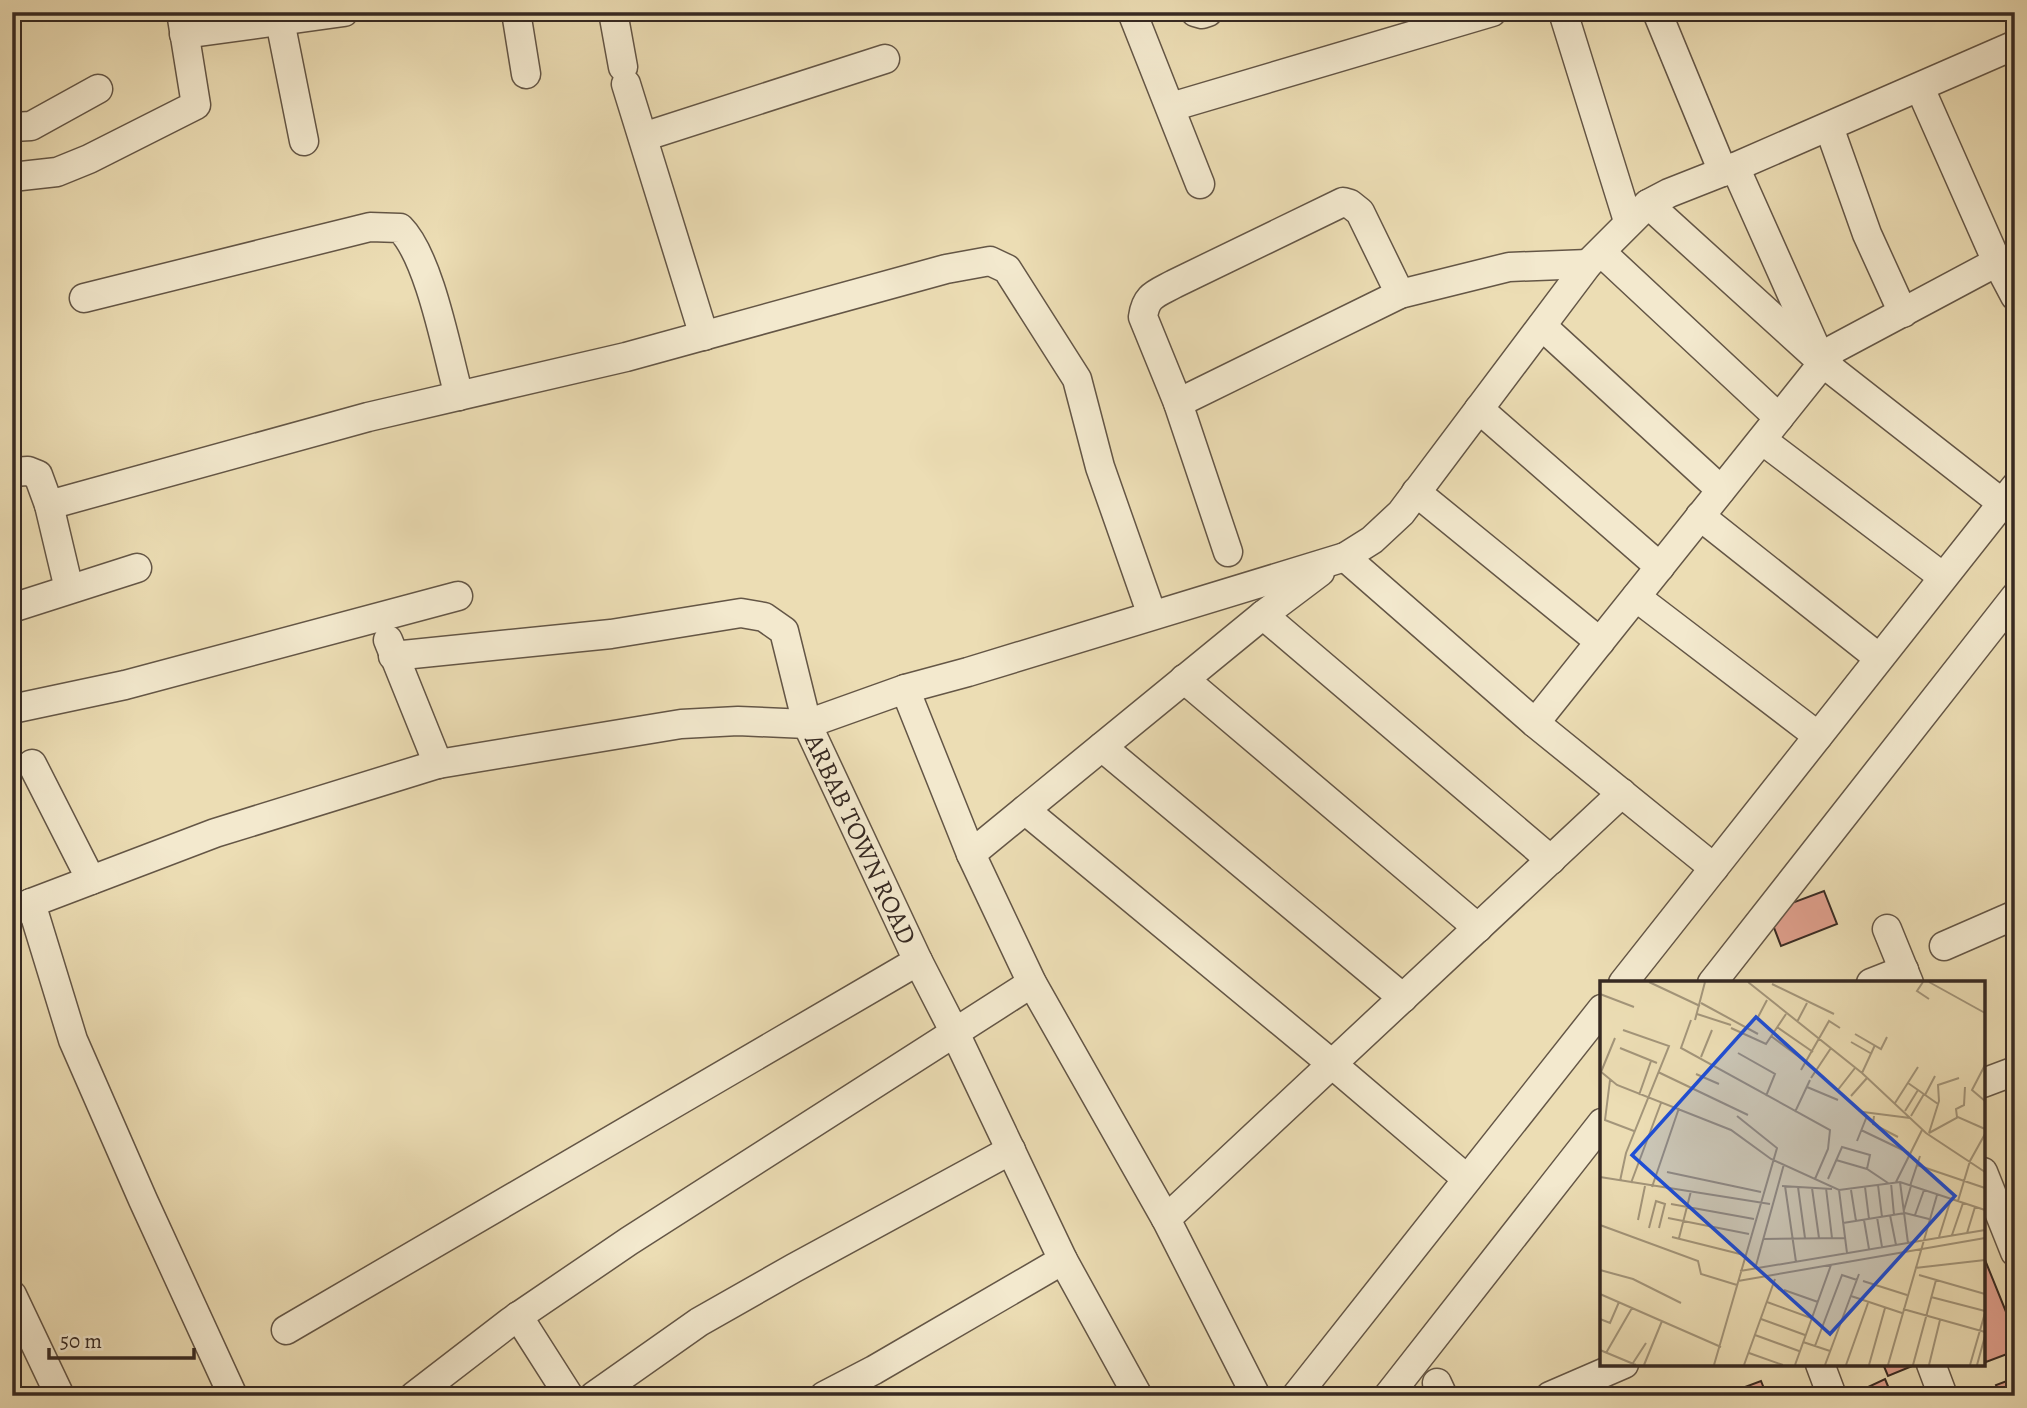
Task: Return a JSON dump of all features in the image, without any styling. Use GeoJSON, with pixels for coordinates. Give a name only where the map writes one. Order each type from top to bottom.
{"type":"FeatureCollection","features":[{"type":"Feature","properties":{"kind":"street"},"geometry":{"type":"LineString","coordinates":[[12,177],[57,172],[89,159],[196,105],[182,23],[280,21],[344,12]]}},
{"type":"Feature","properties":{"kind":"street"},"geometry":{"type":"LineString","coordinates":[[516,12],[526,74]]}},
{"type":"Feature","properties":{"kind":"street"},"geometry":{"type":"LineString","coordinates":[[613,12],[624,76],[704,336]]}},
{"type":"Feature","properties":{"kind":"street"},"geometry":{"type":"LineString","coordinates":[[1132,12],[1200,184]]}},
{"type":"Feature","properties":{"kind":"street"},"geometry":{"type":"LineString","coordinates":[[1195,12],[1208,12]]}},
{"type":"Feature","properties":{"kind":"street"},"geometry":{"type":"LineString","coordinates":[[1171,107],[1492,12]]}},
{"type":"Feature","properties":{"kind":"street"},"geometry":{"type":"LineString","coordinates":[[1563,12],[1638,213],[1823,363],[2008,495],[1625,981]]}},
{"type":"Feature","properties":{"kind":"street"},"geometry":{"type":"LineString","coordinates":[[1666,15],[1729,169],[1823,363]]}},
{"type":"Feature","properties":{"kind":"street"},"geometry":{"type":"LineString","coordinates":[[280,21],[304,141]]}},
{"type":"Feature","properties":{"kind":"street"},"geometry":{"type":"LineString","coordinates":[[971,854],[1263,615],[1340,559],[1372,540],[1401,513],[1594,258],[1638,213],[1669,193],[1829,127],[2015,45]]}},
{"type":"Feature","properties":{"kind":"street"},"geometry":{"type":"LineString","coordinates":[[642,136],[885,59]]}},
{"type":"Feature","properties":{"kind":"street"},"geometry":{"type":"LineString","coordinates":[[1920,88],[1997,262],[2015,296]]}},
{"type":"Feature","properties":{"kind":"street"},"geometry":{"type":"LineString","coordinates":[[12,127],[31,126],[98,89]]}},
{"type":"Feature","properties":{"kind":"street"},"geometry":{"type":"LineString","coordinates":[[1829,127],[1867,234],[1903,313]]}},
{"type":"Feature","properties":{"kind":"street"},"geometry":{"type":"LineString","coordinates":[[1228,552],[1178,403],[1143,317],[1145,303],[1174,284],[1343,202],[1360,212],[1400,294]]}},
{"type":"Feature","properties":{"kind":"street"},"geometry":{"type":"LineString","coordinates":[[84,298],[370,227],[400,228],[409,237],[425,271],[459,396]]}},
{"type":"Feature","properties":{"kind":"street"},"geometry":{"type":"LineString","coordinates":[[1178,403],[1400,294],[1509,267],[1594,258]]}},
{"type":"Feature","properties":{"kind":"street"},"geometry":{"type":"LineString","coordinates":[[1594,258],[1770,429],[1943,578]]}},
{"type":"Feature","properties":{"kind":"street"},"geometry":{"type":"LineString","coordinates":[[49,505],[355,421],[626,357],[946,270],[990,261],[1007,269],[1077,379],[1100,467],[1152,615]]}},
{"type":"Feature","properties":{"kind":"street"},"geometry":{"type":"LineString","coordinates":[[1535,723],[1835,349],[1997,262]]}},
{"type":"Feature","properties":{"kind":"street"},"geometry":{"type":"LineString","coordinates":[[1542,326],[1721,490]]}},
{"type":"Feature","properties":{"kind":"street"},"geometry":{"type":"LineString","coordinates":[[1479,409],[1660,567]]}},
{"type":"Feature","properties":{"kind":"street"},"geometry":{"type":"LineString","coordinates":[[12,472],[28,471],[38,475],[49,505],[69,589]]}},
{"type":"Feature","properties":{"kind":"street"},"geometry":{"type":"LineString","coordinates":[[1416,492],[1600,642]]}},
{"type":"Feature","properties":{"kind":"street"},"geometry":{"type":"LineString","coordinates":[[1700,516],[1880,658]]}},
{"type":"Feature","properties":{"kind":"street"},"geometry":{"type":"LineString","coordinates":[[233,1396],[73,1040],[21,907],[215,833],[438,764],[681,724],[738,721],[807,724],[905,689],[1340,559]]}},
{"type":"Feature","properties":{"kind":"street"},"geometry":{"type":"LineString","coordinates":[[1340,559],[1535,723],[1714,868]]}},
{"type":"Feature","properties":{"kind":"street"},"geometry":{"type":"LineString","coordinates":[[12,608],[137,568]]}},
{"type":"Feature","properties":{"kind":"street"},"geometry":{"type":"LineString","coordinates":[[12,709],[125,685],[458,596]]}},
{"type":"Feature","properties":{"kind":"street"},"geometry":{"type":"LineString","coordinates":[[1636,597],[1818,736]]}},
{"type":"Feature","properties":{"kind":"street"},"geometry":{"type":"LineString","coordinates":[[1714,981],[2015,597]]}},
{"type":"Feature","properties":{"kind":"street","name":"ARBAB TOWN ROAD"},"geometry":{"type":"LineString","coordinates":[[393,656],[611,634],[741,613],[764,617],[784,631],[807,724],[1063,1260],[1138,1396]]}},
{"type":"Feature","properties":{"kind":"street"},"geometry":{"type":"LineString","coordinates":[[1263,615],[1551,860]]}},
{"type":"Feature","properties":{"kind":"street"},"geometry":{"type":"LineString","coordinates":[[381,617],[393,656],[438,764]]}},
{"type":"Feature","properties":{"kind":"street"},"geometry":{"type":"LineString","coordinates":[[1184,679],[1478,928]]}},
{"type":"Feature","properties":{"kind":"street"},"geometry":{"type":"LineString","coordinates":[[905,689],[971,854],[1032,983],[1166,1219],[1256,1396]]}},
{"type":"Feature","properties":{"kind":"street"},"geometry":{"type":"LineString","coordinates":[[1102,747],[1403,998]]}},
{"type":"Feature","properties":{"kind":"street"},"geometry":{"type":"LineString","coordinates":[[32,764],[91,880]]}},
{"type":"Feature","properties":{"kind":"street"},"geometry":{"type":"LineString","coordinates":[[1166,1219],[1622,793]]}},
{"type":"Feature","properties":{"kind":"street"},"geometry":{"type":"LineString","coordinates":[[1025,810],[1467,1179]]}},
{"type":"Feature","properties":{"kind":"street"},"geometry":{"type":"LineString","coordinates":[[1944,946],[2015,915]]}},
{"type":"Feature","properties":{"kind":"street"},"geometry":{"type":"LineString","coordinates":[[1883,981],[1906,977],[1888,929]]}},
{"type":"Feature","properties":{"kind":"street"},"geometry":{"type":"LineString","coordinates":[[286,1330],[918,961]]}},
{"type":"Feature","properties":{"kind":"street"},"geometry":{"type":"LineString","coordinates":[[414,1396],[518,1316],[629,1241],[1032,983]]}},
{"type":"Feature","properties":{"kind":"street"},"geometry":{"type":"LineString","coordinates":[[1296,1396],[1600,1012]]}},
{"type":"Feature","properties":{"kind":"street"},"geometry":{"type":"LineString","coordinates":[[1985,1082],[2015,1071]]}},
{"type":"Feature","properties":{"kind":"street"},"geometry":{"type":"LineString","coordinates":[[1388,1396],[1600,1127]]}},
{"type":"Feature","properties":{"kind":"street"},"geometry":{"type":"LineString","coordinates":[[594,1396],[699,1322],[1012,1150]]}},
{"type":"Feature","properties":{"kind":"street"},"geometry":{"type":"LineString","coordinates":[[1985,1177],[2015,1252]]}},
{"type":"Feature","properties":{"kind":"street"},"geometry":{"type":"LineString","coordinates":[[824,1396],[874,1370],[1063,1260]]}},
{"type":"Feature","properties":{"kind":"street"},"geometry":{"type":"LineString","coordinates":[[12,1295],[60,1396]]}},
{"type":"Feature","properties":{"kind":"street"},"geometry":{"type":"LineString","coordinates":[[518,1316],[569,1396]]}},
{"type":"Feature","properties":{"kind":"street"},"geometry":{"type":"LineString","coordinates":[[1550,1396],[1619,1366]]}},
{"type":"Feature","properties":{"kind":"street"},"geometry":{"type":"LineString","coordinates":[[1821,1366],[1832,1396]]}},
{"type":"Feature","properties":{"kind":"street"},"geometry":{"type":"LineString","coordinates":[[1932,1366],[1943,1396]]}},
{"type":"Feature","properties":{"kind":"building"},"geometry":{"type":"Polygon","coordinates":[[[1824,891],[1837,924],[1781,946],[1768,912],[1824,891]]]}},
{"type":"Feature","properties":{"kind":"building"},"geometry":{"type":"Polygon","coordinates":[[[1985,1260],[2015,1334],[2015,1351],[1986,1362],[1985,1260]]]}},
{"type":"Feature","properties":{"kind":"building"},"geometry":{"type":"Polygon","coordinates":[[[1884,1366],[1912,1366],[1888,1376],[1884,1366]]]}},
{"type":"Feature","properties":{"kind":"building"},"geometry":{"type":"Polygon","coordinates":[[[2015,1378],[2015,1396],[2000,1396],[1996,1385],[2015,1378]]]}},
{"type":"Feature","properties":{"kind":"building"},"geometry":{"type":"Polygon","coordinates":[[[1885,1379],[1892,1396],[1849,1396],[1885,1379]]]}},
{"type":"Feature","properties":{"kind":"building"},"geometry":{"type":"Polygon","coordinates":[[[1761,1381],[1767,1396],[1721,1396],[1761,1381]]]}}]}
